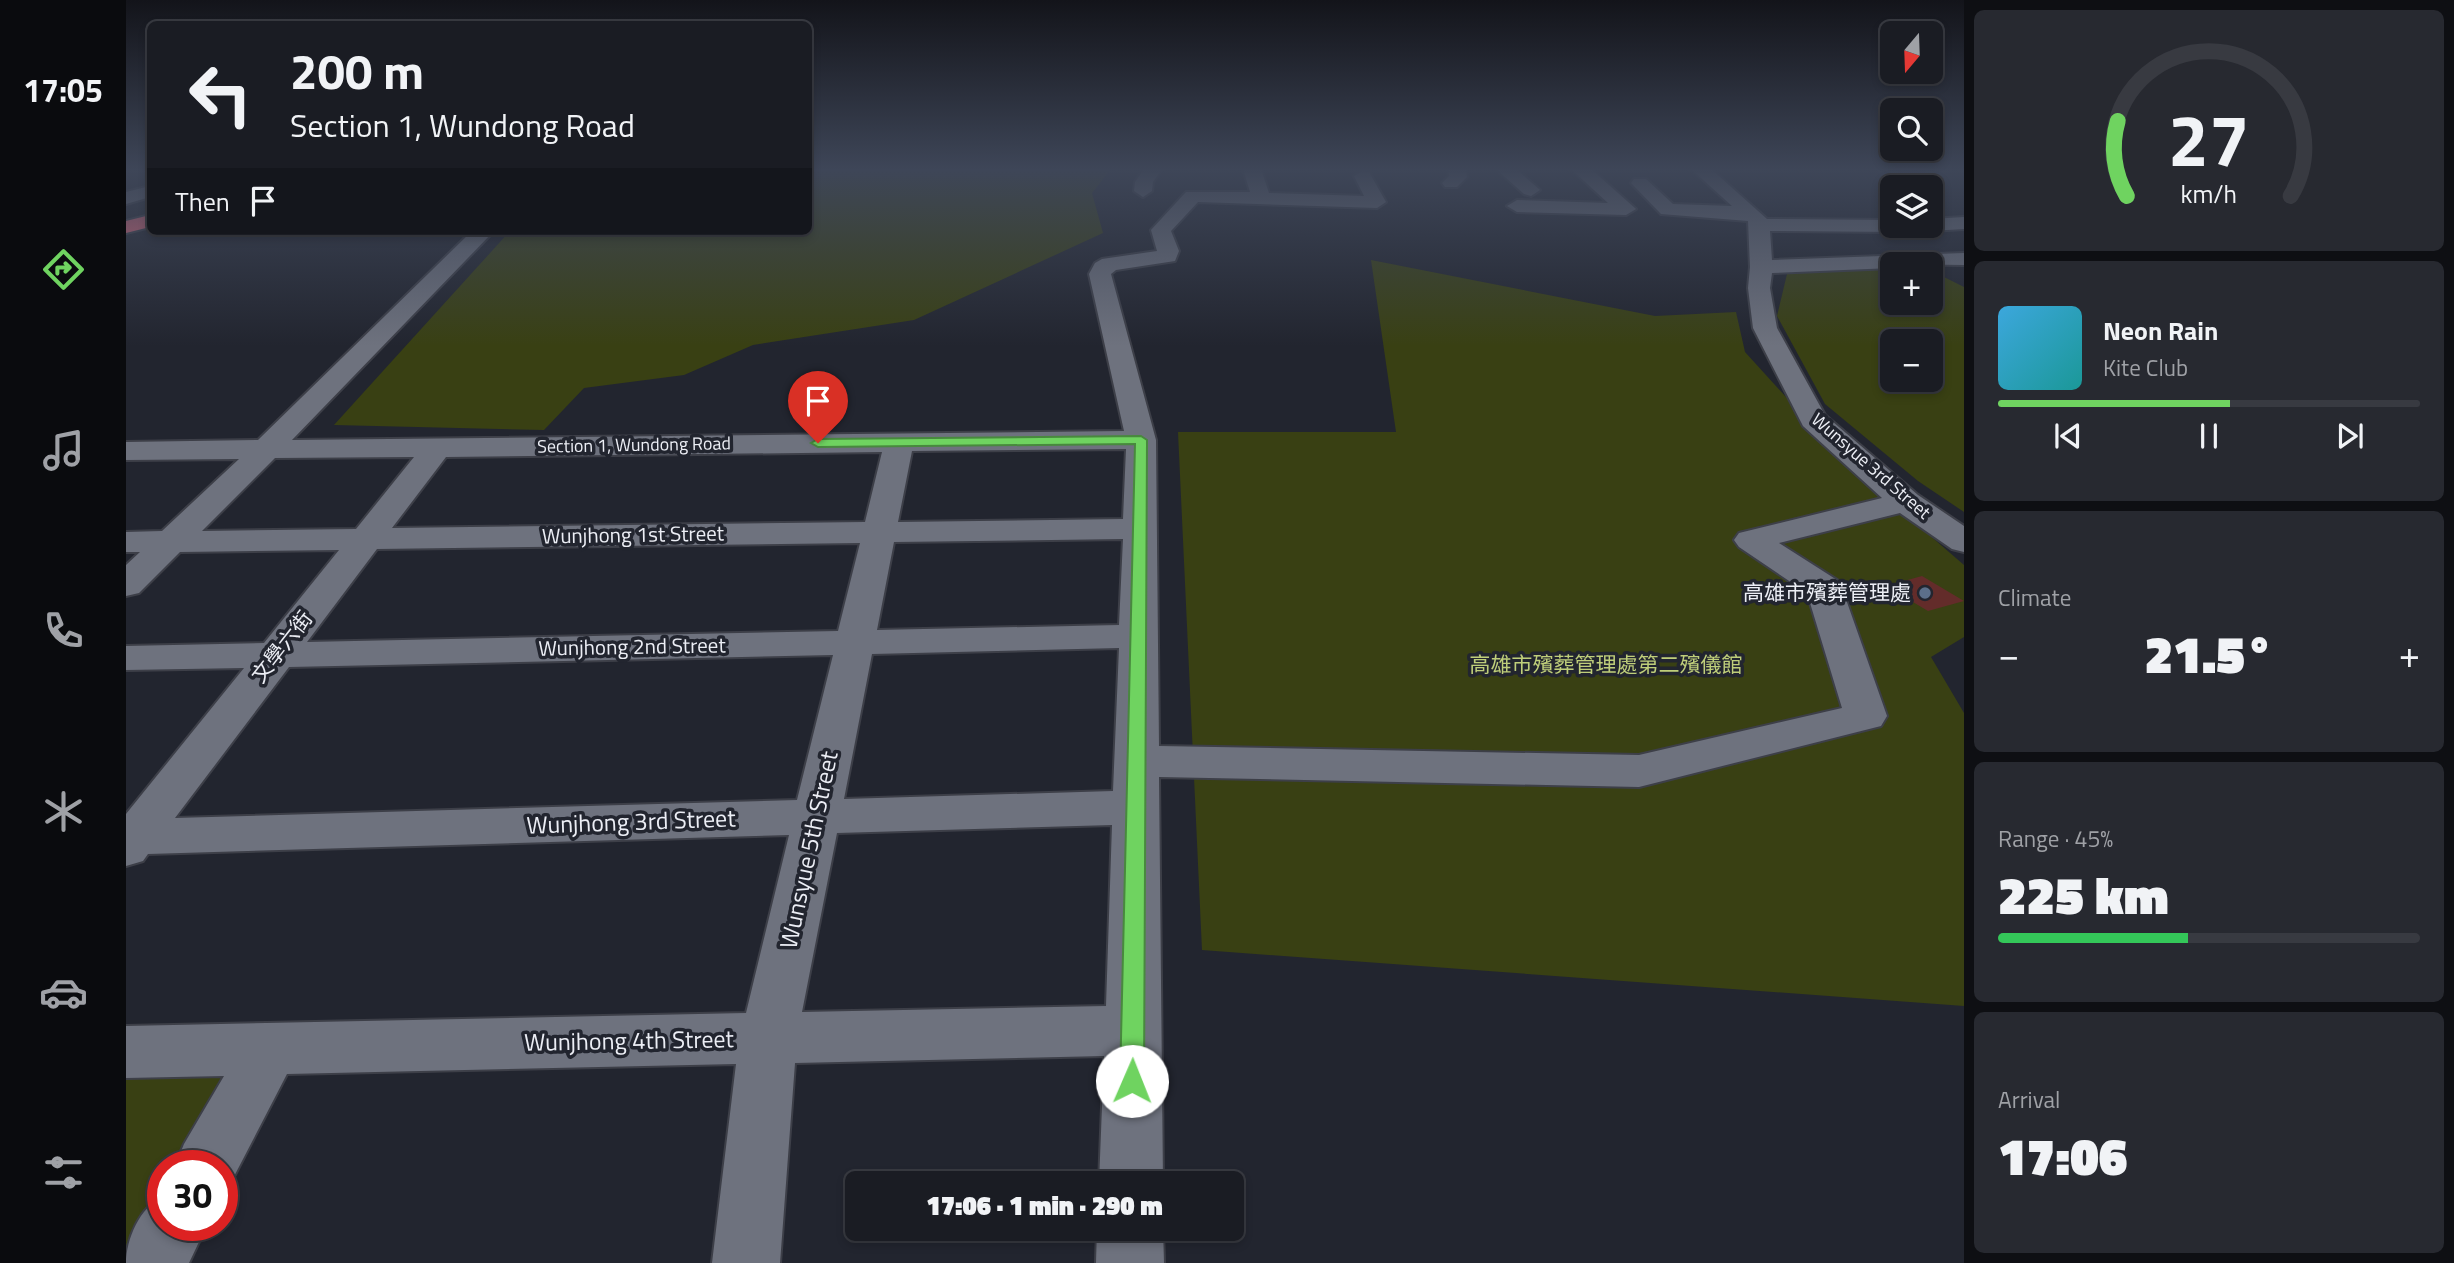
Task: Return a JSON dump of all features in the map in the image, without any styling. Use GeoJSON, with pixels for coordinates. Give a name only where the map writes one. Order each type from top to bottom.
{"type":"FeatureCollection","features":[{"type":"Feature","properties":{"kind":"street"},"geometry":{"type":"LineString","coordinates":[[1131,1171],[1141,440],[1100,274],[1103,268],[1122,261],[1167,256],[1161,230],[1163,228]]}},
{"type":"Feature","properties":{"kind":"street","name":"Wunsyue 3rd Street"},"geometry":{"type":"LineString","coordinates":[[1757,228],[1762,267],[1759,288],[1765,328],[1813,420],[1906,502],[1964,542]]}},
{"type":"Feature","properties":{"kind":"street"},"geometry":{"type":"LineString","coordinates":[[1866,228],[1917,252]]}},
{"type":"Feature","properties":{"kind":"street"},"geometry":{"type":"LineString","coordinates":[[126,585],[266,450],[480,235]]}},
{"type":"Feature","properties":{"kind":"street"},"geometry":{"type":"LineString","coordinates":[[1907,247],[1964,244]]}},
{"type":"Feature","properties":{"kind":"street"},"geometry":{"type":"LineString","coordinates":[[1943,260],[1964,259]]}},
{"type":"Feature","properties":{"kind":"street"},"geometry":{"type":"LineString","coordinates":[[1762,267],[1880,262]]}},
{"type":"Feature","properties":{"kind":"street"},"geometry":{"type":"LineString","coordinates":[[1943,265],[1964,274]]}},
{"type":"Feature","properties":{"kind":"street","name":"Section 1, Wundong Road"},"geometry":{"type":"LineString","coordinates":[[126,451],[1141,440]]}},
{"type":"Feature","properties":{"kind":"street","name":"Wunsyue 5th Street"},"geometry":{"type":"LineString","coordinates":[[746,1263],[768,1039],[899,442]]}},
{"type":"Feature","properties":{"kind":"street","name":"文學六街"},"geometry":{"type":"LineString","coordinates":[[129,841],[438,447]]}},
{"type":"Feature","properties":{"kind":"street"},"geometry":{"type":"LineString","coordinates":[[1136,761],[1639,771],[1866,716],[1824,588],[1751,540],[1906,502]]}},
{"type":"Feature","properties":{"kind":"street","name":"Wunjhong 1st Street"},"geometry":{"type":"LineString","coordinates":[[126,542],[1140,530]]}},
{"type":"Feature","properties":{"kind":"street","name":"Wunjhong 2nd Street"},"geometry":{"type":"LineString","coordinates":[[126,659],[1139,636]]}},
{"type":"Feature","properties":{"kind":"street","name":"Wunjhong 3rd Street"},"geometry":{"type":"LineString","coordinates":[[129,841],[1136,807]]}},
{"type":"Feature","properties":{"kind":"street","name":"Wunjhong 4th Street"},"geometry":{"type":"LineString","coordinates":[[126,1052],[1133,1030]]}},
{"type":"Feature","properties":{"kind":"street"},"geometry":{"type":"LineString","coordinates":[[215,1150],[270,1049]]}},
{"type":"Feature","properties":{"kind":"street"},"geometry":{"type":"LineString","coordinates":[[153,1263],[165,1241]]}},
{"type":"Feature","properties":{"kind":"street"},"geometry":{"type":"LineString","coordinates":[[1130,1241],[1130,1263]]}},
{"type":"Feature","properties":{"kind":"green space"},"geometry":{"type":"Polygon","coordinates":[[[812,228],[1102,228],[1103,233],[914,320],[753,345],[684,375],[584,388],[544,430],[334,425],[506,235],[812,235],[812,228]]]}},
{"type":"Feature","properties":{"kind":"green space","name":"高雄市殯葬管理處第二殯儀館"},"geometry":{"type":"Polygon","coordinates":[[[1371,260],[1655,316],[1736,312],[1745,352],[1847,464],[1964,565],[1964,637],[1931,657],[1964,713],[1964,1006],[1202,950],[1178,432],[1396,432],[1371,260]]]}},
{"type":"Feature","properties":{"kind":"green space"},"geometry":{"type":"Polygon","coordinates":[[[1880,268],[1880,315],[1943,315],[1943,276],[1964,287],[1964,512],[1918,481],[1825,404],[1777,316],[1787,274],[1880,268]]]}},
{"type":"Feature","properties":{"kind":"green space"},"geometry":{"type":"Polygon","coordinates":[[[258,1054],[204,1150],[147,1150],[147,1241],[126,1263],[126,1059],[258,1054]]]}},
{"type":"Feature","properties":{"kind":"building","name":"高雄市殯葬管理處"},"geometry":{"type":"Polygon","coordinates":[[[1922,576],[1964,601],[1928,611],[1886,586],[1922,576]]]}},
{"type":"Feature","properties":{"kind":"place","name":"高雄市殯葬管理處"},"geometry":{"type":"Point","coordinates":[1925,593]}},
{"type":"Feature","properties":{"kind":"route"},"geometry":{"type":"LineString","coordinates":[[818,443],[1141,440],[1132,1081]]}}]}
